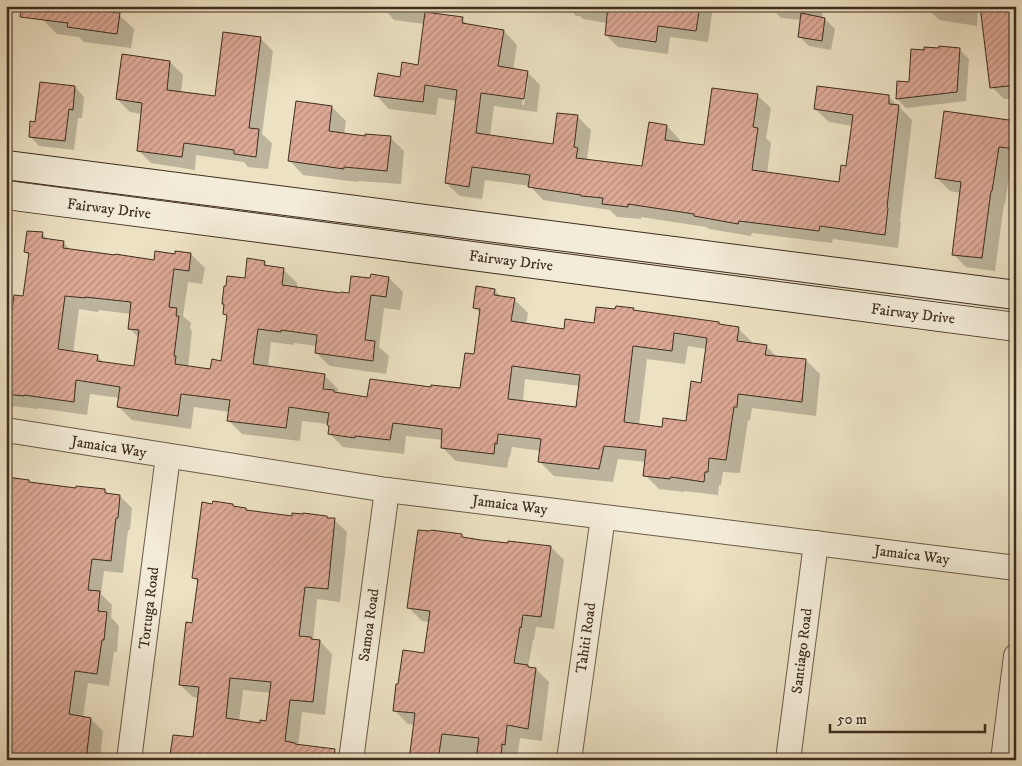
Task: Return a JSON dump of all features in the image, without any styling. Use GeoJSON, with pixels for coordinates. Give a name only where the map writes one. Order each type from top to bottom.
{"type":"FeatureCollection","features":[{"type":"Feature","properties":{"kind":"street","name":"Fairway Drive"},"geometry":{"type":"LineString","coordinates":[[6,165],[1016,295]]}},
{"type":"Feature","properties":{"kind":"street","name":"Fairway Drive"},"geometry":{"type":"LineString","coordinates":[[6,195],[1016,327]]}},
{"type":"Feature","properties":{"kind":"street"},"geometry":{"type":"LineString","coordinates":[[484,258],[488,227]]}},
{"type":"Feature","properties":{"kind":"street","name":"Jamaica Way"},"geometry":{"type":"LineString","coordinates":[[6,430],[387,490],[1016,568]]}},
{"type":"Feature","properties":{"kind":"street","name":"Tortuga Road"},"geometry":{"type":"LineString","coordinates":[[129,760],[168,456]]}},
{"type":"Feature","properties":{"kind":"street","name":"Samoa Road"},"geometry":{"type":"LineString","coordinates":[[351,760],[387,490]]}},
{"type":"Feature","properties":{"kind":"street","name":"Tahiti Road"},"geometry":{"type":"LineString","coordinates":[[569,760],[603,517]]}},
{"type":"Feature","properties":{"kind":"street","name":"Santiago Road"},"geometry":{"type":"LineString","coordinates":[[788,760],[816,543]]}},
{"type":"Feature","properties":{"kind":"street"},"geometry":{"type":"LineString","coordinates":[[1003,760],[1016,656]]}},
{"type":"Feature","properties":{"kind":"building"},"geometry":{"type":"Polygon","coordinates":[[[21,6],[85,6],[84,9],[120,13],[117,34],[67,27],[68,23],[20,17],[21,6]]]}},
{"type":"Feature","properties":{"kind":"building"},"geometry":{"type":"Polygon","coordinates":[[[608,6],[700,6],[696,31],[658,26],[656,42],[605,35],[608,6]]]}},
{"type":"Feature","properties":{"kind":"building"},"geometry":{"type":"Polygon","coordinates":[[[980,6],[1016,6],[1016,85],[990,88],[980,6]]]}},
{"type":"Feature","properties":{"kind":"building"},"geometry":{"type":"Polygon","coordinates":[[[425,12],[463,17],[462,23],[504,30],[498,66],[528,71],[524,99],[481,93],[476,133],[553,144],[557,113],[578,115],[574,147],[578,148],[576,158],[642,166],[649,122],[667,125],[665,140],[704,145],[712,88],[758,94],[753,127],[758,128],[752,170],[839,182],[841,165],[846,166],[853,115],[814,109],[817,86],[889,95],[889,104],[899,105],[885,235],[820,226],[819,231],[739,221],[738,224],[694,216],[694,214],[628,204],[628,207],[602,204],[603,198],[528,187],[530,175],[472,167],[469,187],[445,183],[457,90],[425,85],[423,102],[374,96],[378,73],[400,77],[402,62],[418,65],[425,12]]]}},
{"type":"Feature","properties":{"kind":"building"},"geometry":{"type":"Polygon","coordinates":[[[801,13],[825,18],[822,41],[798,37],[801,13]]]}},
{"type":"Feature","properties":{"kind":"building"},"geometry":{"type":"Polygon","coordinates":[[[223,32],[261,37],[249,128],[259,129],[256,157],[234,154],[234,150],[184,143],[182,157],[137,151],[142,103],[116,99],[122,54],[170,61],[167,90],[215,96],[223,32]]]}},
{"type":"Feature","properties":{"kind":"building"},"geometry":{"type":"Polygon","coordinates":[[[939,46],[960,48],[957,92],[896,99],[897,81],[909,82],[911,49],[924,50],[924,47],[939,48],[939,46]]]}},
{"type":"Feature","properties":{"kind":"building"},"geometry":{"type":"Polygon","coordinates":[[[40,82],[75,86],[73,110],[69,109],[65,141],[29,137],[30,121],[35,122],[40,82]]]}},
{"type":"Feature","properties":{"kind":"building"},"geometry":{"type":"Polygon","coordinates":[[[296,101],[332,106],[329,131],[365,136],[365,134],[391,136],[387,171],[344,167],[344,169],[288,161],[296,101]]]}},
{"type":"Feature","properties":{"kind":"building"},"geometry":{"type":"Polygon","coordinates":[[[944,111],[1016,121],[1016,149],[999,147],[982,258],[952,255],[961,182],[935,178],[944,111]]]}},
{"type":"Feature","properties":{"kind":"building"},"geometry":{"type":"Polygon","coordinates":[[[27,231],[43,232],[42,238],[64,241],[63,248],[115,255],[154,260],[155,251],[175,254],[175,251],[191,253],[189,271],[174,269],[169,307],[177,308],[176,316],[179,316],[174,356],[176,356],[175,364],[210,369],[212,359],[221,361],[227,315],[223,314],[224,286],[226,286],[227,276],[245,278],[247,258],[265,261],[264,265],[284,268],[282,285],[340,293],[349,293],[351,276],[370,278],[371,274],[389,277],[386,297],[371,295],[365,340],[375,341],[373,361],[315,353],[317,335],[258,329],[253,364],[325,374],[323,389],[334,390],[334,392],[367,397],[370,379],[431,387],[431,385],[460,388],[465,353],[474,354],[480,309],[473,308],[476,286],[495,289],[494,295],[515,298],[511,321],[564,329],[565,319],[594,323],[596,307],[615,309],[616,306],[719,322],[719,324],[739,327],[737,341],[767,345],[765,355],[806,359],[802,402],[738,394],[737,407],[734,407],[726,460],[709,458],[708,472],[705,472],[704,482],[671,477],[670,479],[643,476],[646,450],[604,446],[599,469],[538,462],[541,439],[498,434],[494,454],[441,448],[442,429],[393,423],[390,440],[355,436],[355,438],[328,434],[329,413],[289,407],[286,428],[227,421],[230,400],[181,394],[178,416],[117,407],[120,387],[76,380],[74,402],[6,394],[6,332],[9,332],[14,295],[23,296],[29,253],[24,252],[27,231]],[[65,296],[58,349],[98,355],[97,361],[134,366],[139,330],[128,329],[131,302],[65,296]],[[674,333],[672,351],[633,346],[624,422],[662,427],[663,418],[686,421],[691,381],[701,383],[707,338],[674,333]],[[512,366],[508,399],[576,407],[580,375],[512,366]]]}},
{"type":"Feature","properties":{"kind":"building"},"geometry":{"type":"Polygon","coordinates":[[[6,477],[76,488],[76,486],[105,489],[105,493],[120,495],[111,561],[92,559],[88,590],[100,591],[98,611],[107,612],[97,674],[75,671],[69,714],[91,718],[86,760],[6,760],[6,477]]]}},
{"type":"Feature","properties":{"kind":"building"},"geometry":{"type":"Polygon","coordinates":[[[213,501],[233,504],[233,506],[246,508],[246,510],[292,516],[292,513],[303,513],[335,518],[328,589],[305,587],[299,636],[320,640],[313,702],[290,700],[285,741],[335,749],[334,760],[202,760],[170,755],[173,735],[193,737],[199,687],[179,685],[186,622],[192,623],[198,579],[192,578],[202,502],[212,504],[213,501]],[[230,678],[226,718],[260,723],[260,720],[266,721],[271,682],[230,678]]]}},
{"type":"Feature","properties":{"kind":"building"},"geometry":{"type":"Polygon","coordinates":[[[418,530],[462,534],[462,537],[481,540],[551,546],[541,617],[523,615],[514,663],[536,668],[528,729],[507,725],[505,745],[502,744],[501,760],[476,760],[479,738],[442,734],[438,760],[409,760],[415,713],[393,711],[403,650],[424,653],[430,611],[407,608],[418,530]]]}}]}
